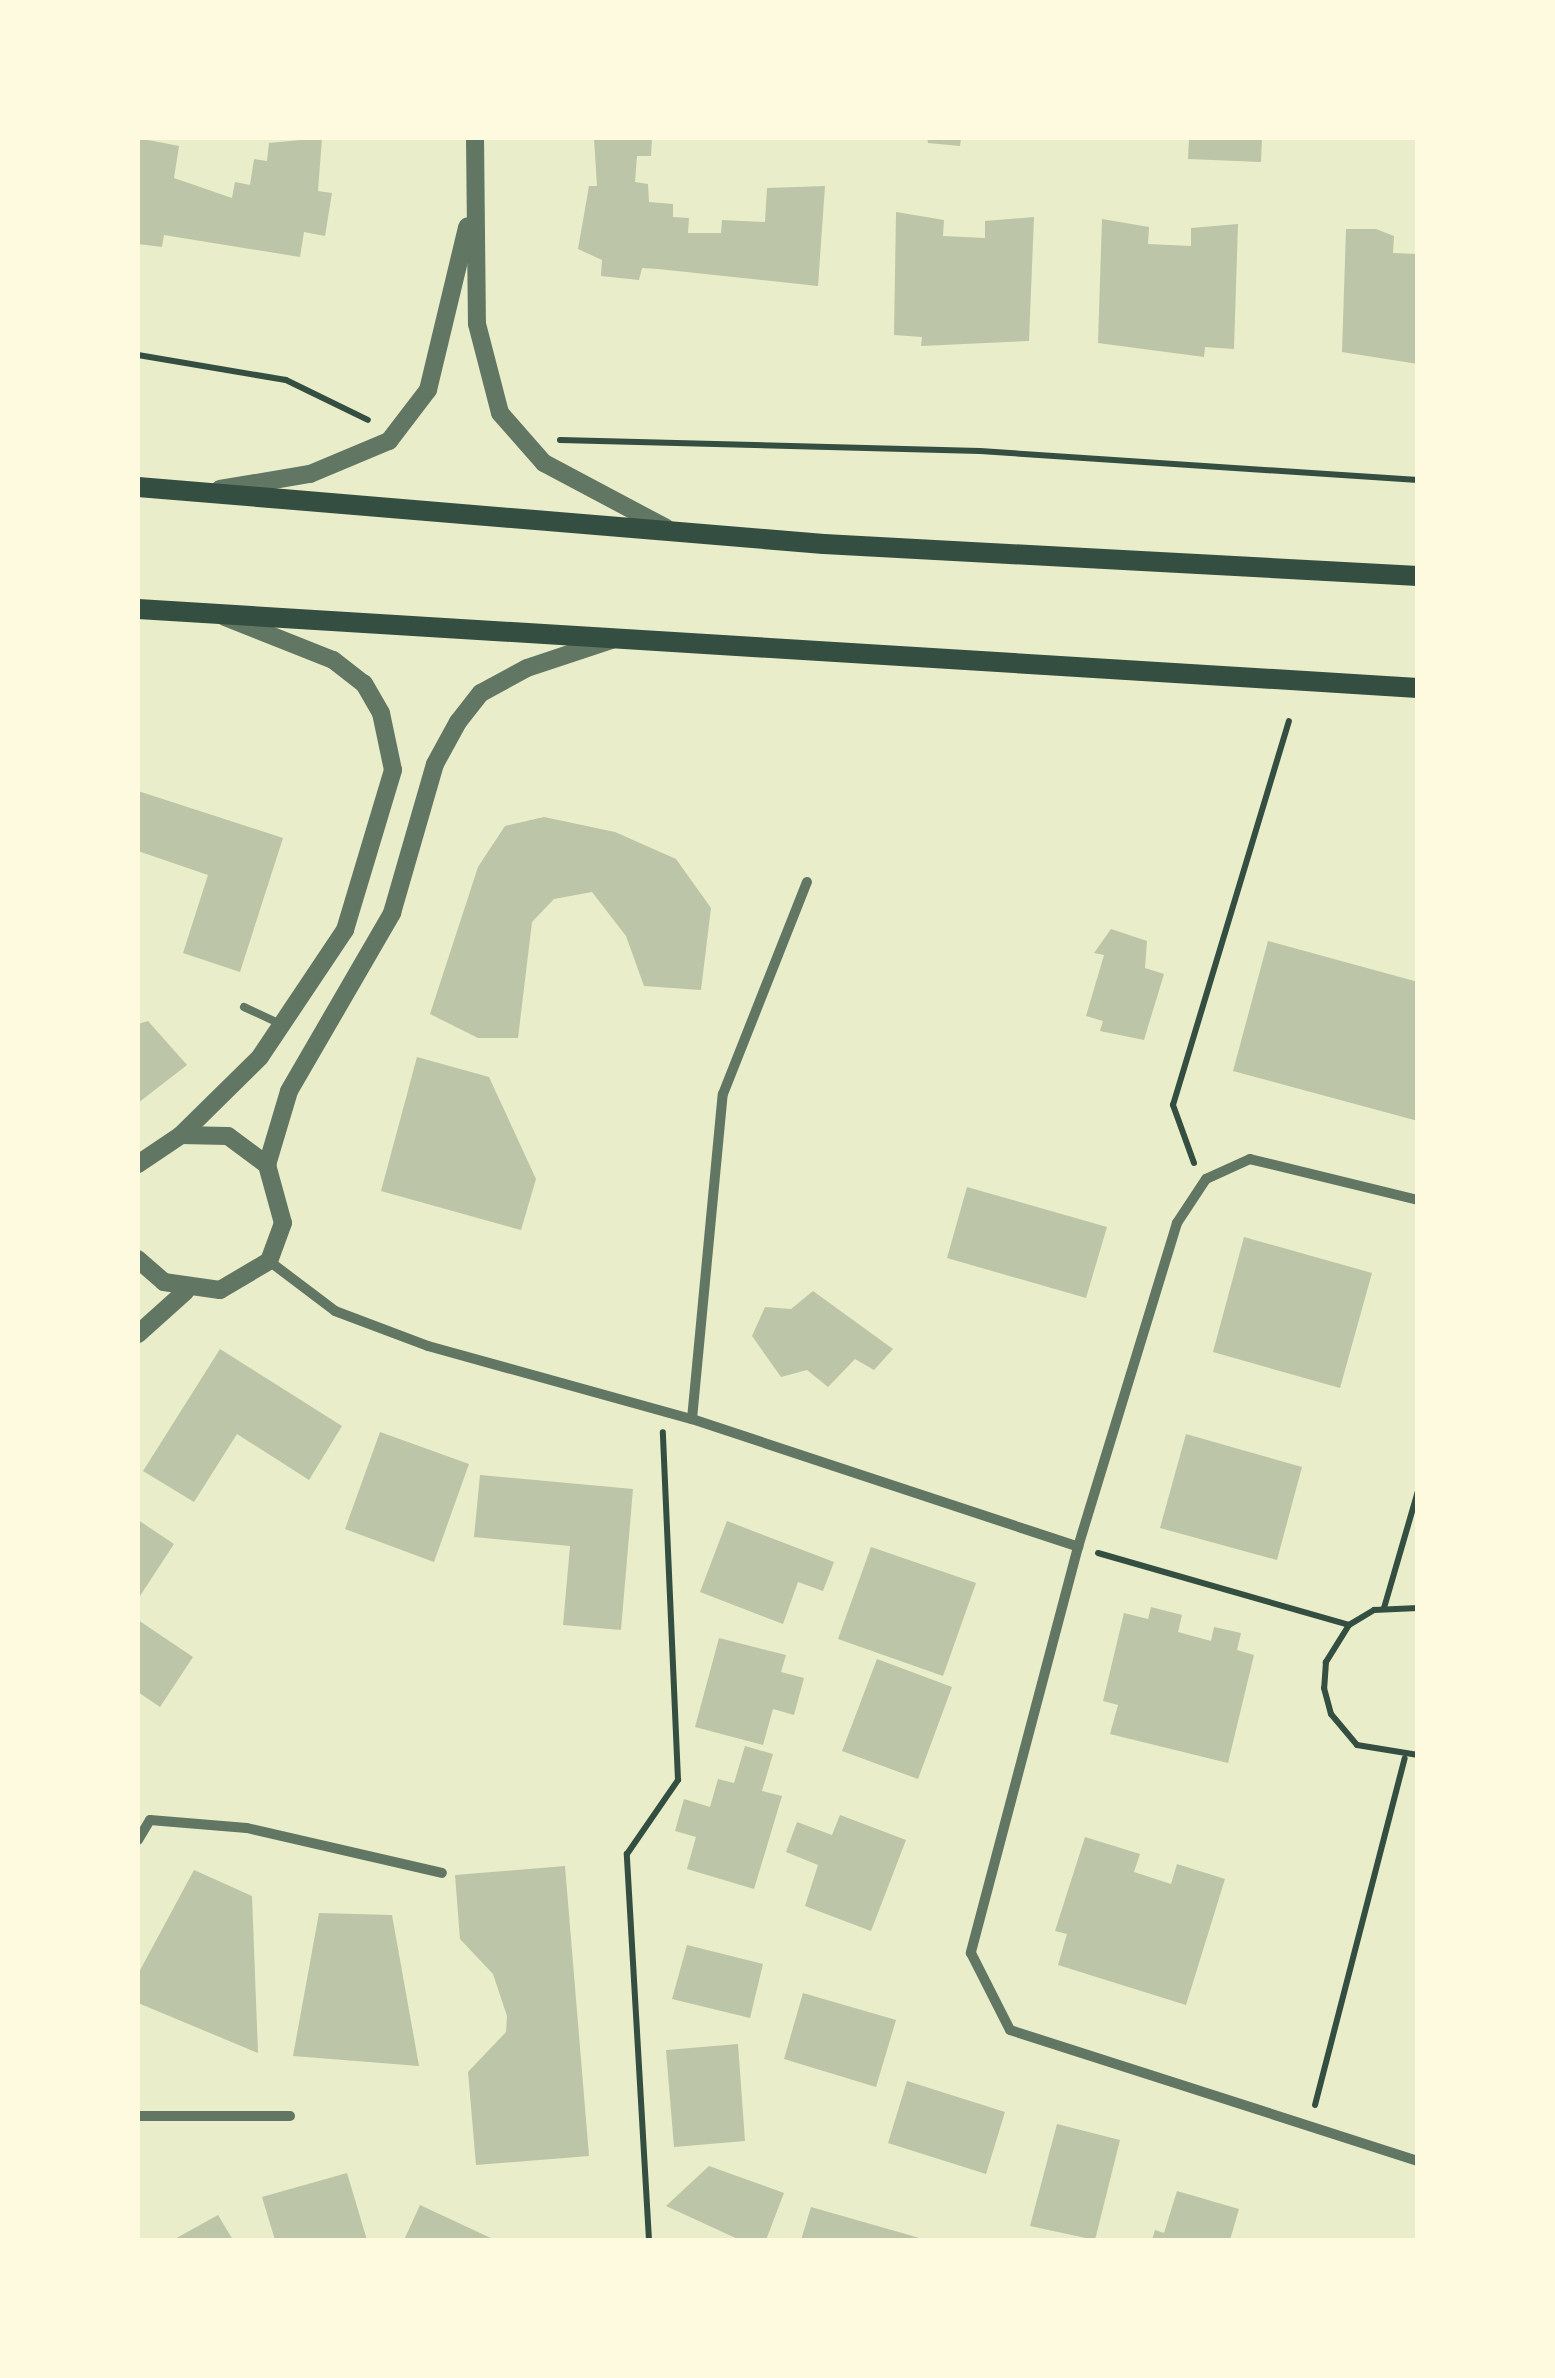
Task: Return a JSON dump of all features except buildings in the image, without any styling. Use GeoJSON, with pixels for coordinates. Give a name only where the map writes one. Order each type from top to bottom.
{"type":"FeatureCollection","features":[{"type":"Feature","properties":{"kind":"main road"},"geometry":{"type":"LineString","coordinates":[[138,486],[676,533],[1418,576]]}},
{"type":"Feature","properties":{"kind":"main road"},"geometry":{"type":"LineString","coordinates":[[138,610],[1418,688]]}},
{"type":"Feature","properties":{"kind":"street"},"geometry":{"type":"LineString","coordinates":[[474,138],[477,324],[500,413],[544,463],[676,533]]}},
{"type":"Feature","properties":{"kind":"street"},"geometry":{"type":"LineString","coordinates":[[214,490],[310,474],[389,441],[428,390],[473,202]]}},
{"type":"Feature","properties":{"kind":"street"},"geometry":{"type":"LineString","coordinates":[[138,1164],[180,1134],[284,1026],[345,930],[392,770],[381,713],[364,684],[333,660],[215,613]]}},
{"type":"Feature","properties":{"kind":"street"},"geometry":{"type":"LineString","coordinates":[[268,1165],[289,1091],[392,912],[435,764],[458,722],[482,693],[527,668],[617,638]]}},
{"type":"Feature","properties":{"kind":"street"},"geometry":{"type":"LineString","coordinates":[[692,1419],[724,1094],[807,882]]}},
{"type":"Feature","properties":{"kind":"street"},"geometry":{"type":"LineString","coordinates":[[138,1334],[186,1291],[246,1282],[268,1261],[283,1203],[268,1165],[228,1136],[180,1134]]}},
{"type":"Feature","properties":{"kind":"street"},"geometry":{"type":"LineString","coordinates":[[1418,1200],[1250,1159],[1206,1179],[1177,1223],[1078,1547],[975,1912],[970,1953],[984,1994],[1010,2030],[1046,2046],[1418,2161]]}},
{"type":"Feature","properties":{"kind":"street"},"geometry":{"type":"LineString","coordinates":[[138,1258],[186,1291]]}},
{"type":"Feature","properties":{"kind":"street"},"geometry":{"type":"LineString","coordinates":[[268,1261],[335,1311],[692,1419],[1078,1547]]}},
{"type":"Feature","properties":{"kind":"street"},"geometry":{"type":"LineString","coordinates":[[138,1840],[150,1820],[246,1828],[442,1873]]}},
{"type":"Feature","properties":{"kind":"street"},"geometry":{"type":"LineString","coordinates":[[139,2112],[290,2116]]}},
{"type":"Feature","properties":{"kind":"lane"},"geometry":{"type":"LineString","coordinates":[[244,1008],[284,1026]]}},
{"type":"Feature","properties":{"kind":"path"},"geometry":{"type":"LineString","coordinates":[[138,354],[286,380],[378,424]]}},
{"type":"Feature","properties":{"kind":"path"},"geometry":{"type":"LineString","coordinates":[[540,440],[980,451],[1418,480]]}},
{"type":"Feature","properties":{"kind":"path"},"geometry":{"type":"LineString","coordinates":[[1206,1179],[1181,1146],[1172,1105],[1289,721]]}},
{"type":"Feature","properties":{"kind":"path"},"geometry":{"type":"LineString","coordinates":[[649,2240],[627,1854],[678,1780],[662,1411]]}},
{"type":"Feature","properties":{"kind":"path"},"geometry":{"type":"LineString","coordinates":[[1384,1608],[1418,1492]]}},
{"type":"Feature","properties":{"kind":"path"},"geometry":{"type":"LineString","coordinates":[[1078,1547],[1349,1625]]}},
{"type":"Feature","properties":{"kind":"path"},"geometry":{"type":"LineString","coordinates":[[1418,1608],[1384,1608],[1349,1625],[1326,1662],[1330,1714],[1357,1745],[1405,1758],[1418,1755]]}},
{"type":"Feature","properties":{"kind":"path"},"geometry":{"type":"LineString","coordinates":[[1309,2128],[1405,1758]]}}]}
